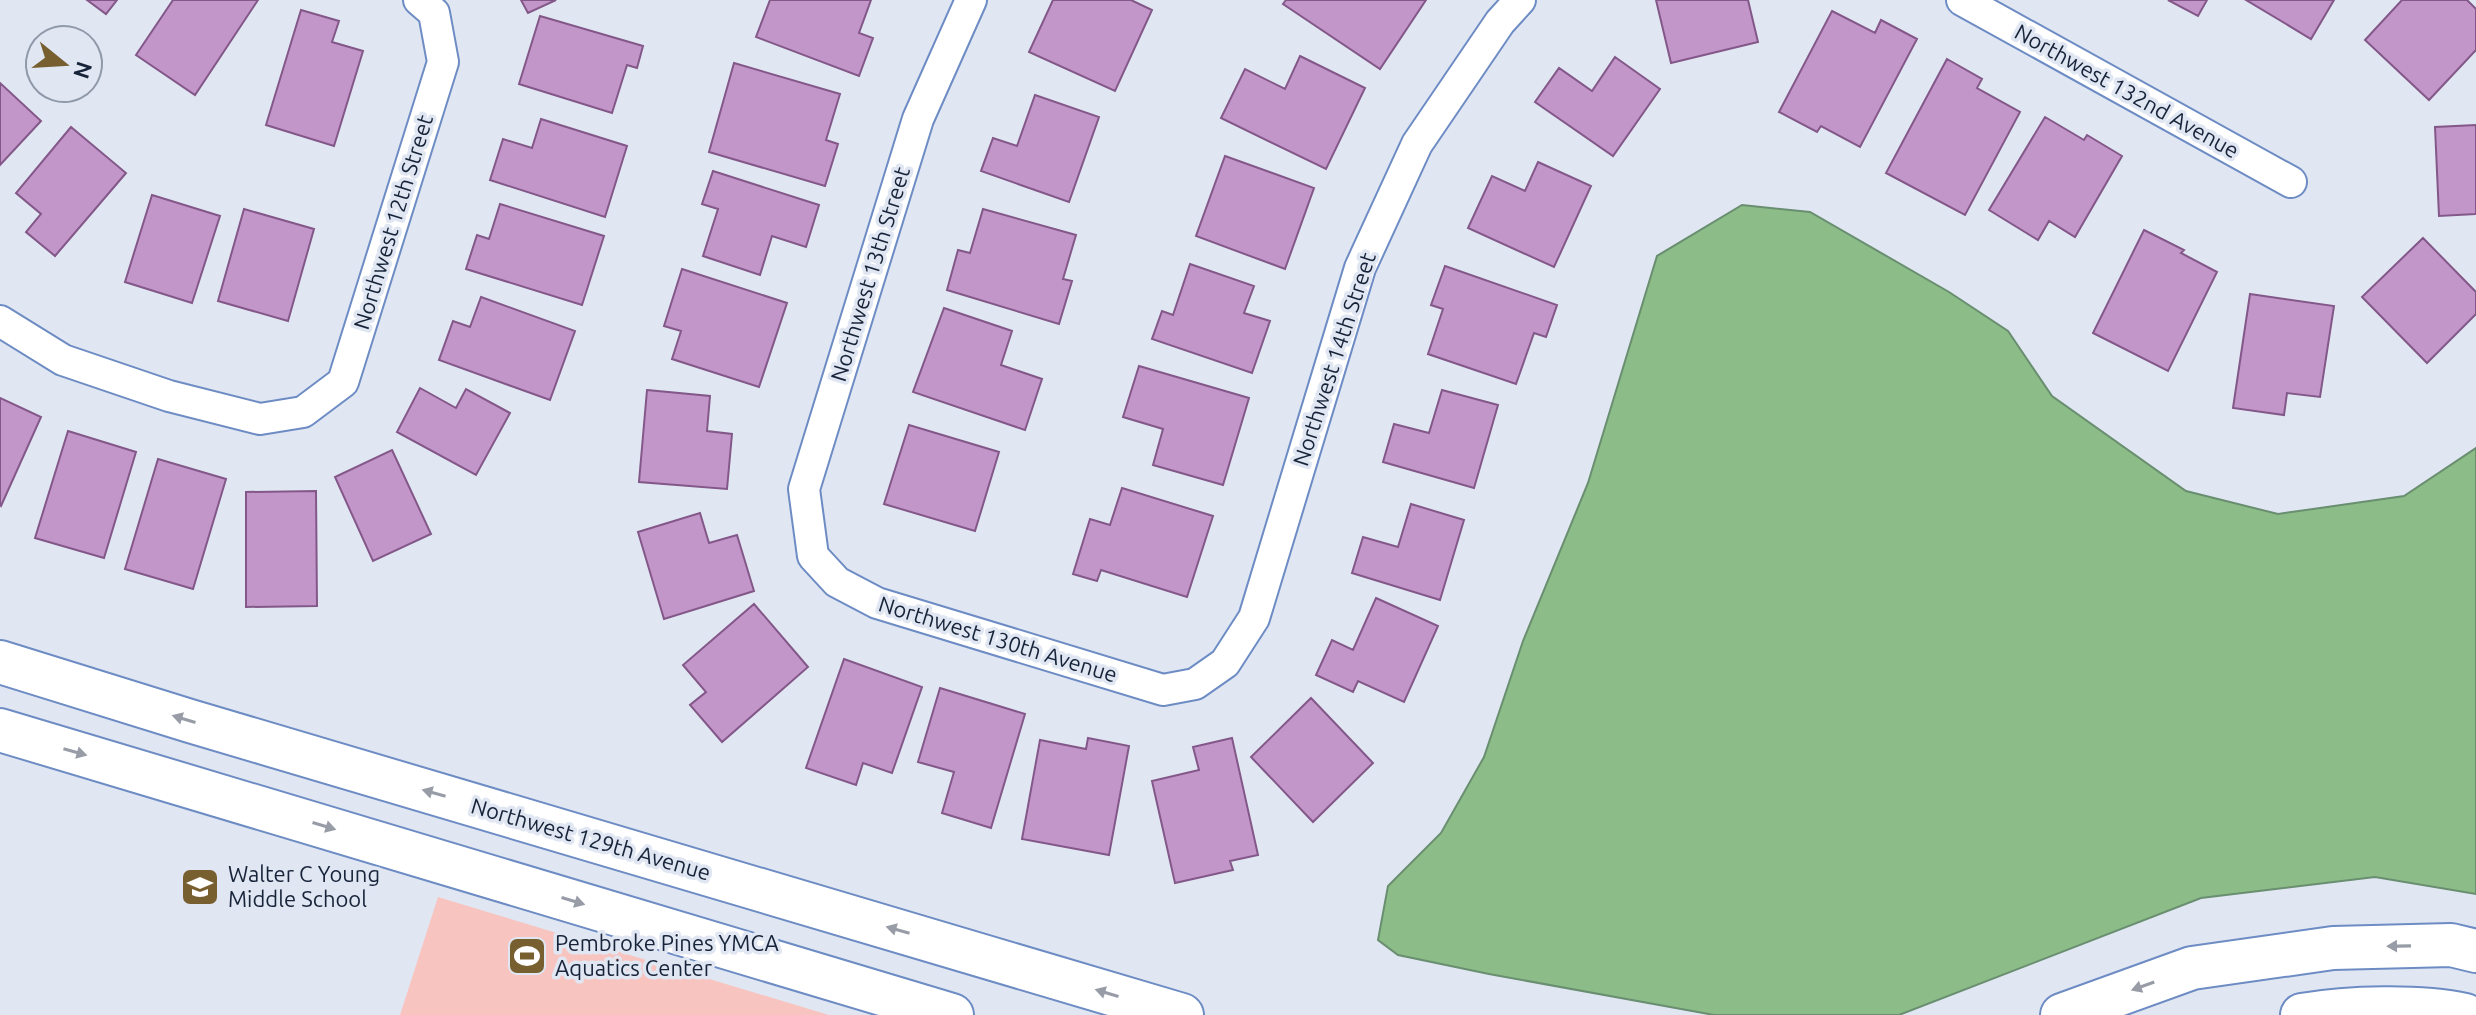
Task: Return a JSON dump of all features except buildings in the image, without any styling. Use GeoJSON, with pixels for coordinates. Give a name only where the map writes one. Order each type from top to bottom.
{"type":"FeatureCollection","features":[{"type":"Feature","properties":{"kind":"street","name":"Northwest 13th Street"},"geometry":{"type":"LineString","coordinates":[[813,556],[804,489],[918,119],[971,0]]}},
{"type":"Feature","properties":{"kind":"street","name":"Northwest 14th Street"},"geometry":{"type":"LineString","coordinates":[[1195,684],[1225,663],[1254,618],[1360,268],[1417,144],[1500,22],[1520,0]]}},
{"type":"Feature","properties":{"kind":"street","name":"Northwest 132nd Avenue"},"geometry":{"type":"LineString","coordinates":[[1962,0],[2291,182]]}},
{"type":"Feature","properties":{"kind":"street","name":"Northwest 12th Street"},"geometry":{"type":"LineString","coordinates":[[0,321],[63,360],[169,396],[260,419],[303,412],[343,382],[443,62],[426,6]]}},
{"type":"Feature","properties":{"kind":"street","name":"Northwest 130th Avenue"},"geometry":{"type":"LineString","coordinates":[[813,556],[837,582],[877,603],[1163,690],[1195,684]]}},
{"type":"Feature","properties":{"kind":"street","name":"Northwest 129th Avenue"},"geometry":{"type":"LineString","coordinates":[[0,662],[1182,1015]]}},
{"type":"Feature","properties":{"kind":"street"},"geometry":{"type":"LineString","coordinates":[[0,730],[952,1015]]}},
{"type":"Feature","properties":{"kind":"street"},"geometry":{"type":"LineString","coordinates":[[2062,1015],[2192,968],[2333,948],[2451,945],[2476,951]]}},
{"type":"Feature","properties":{"kind":"street"},"geometry":{"type":"LineString","coordinates":[[2302,1015],[2331,1010],[2442,1010],[2465,1015]]}},
{"type":"Feature","properties":{"kind":"shaded area"},"geometry":{"type":"Polygon","coordinates":[[[1742,205],[1810,212],[1949,292],[2008,331],[2052,396],[2186,491],[2278,514],[2404,496],[2476,448],[2476,894],[2375,877],[2201,898],[1899,1015],[1714,1015],[1398,955],[1378,940],[1388,886],[1441,833],[1484,757],[1523,641],[1588,483],[1657,256],[1742,205]]]}},
{"type":"Feature","properties":{"kind":"shaded area","name":"Pembroke Pines YMCA Aquatics Center"},"geometry":{"type":"Polygon","coordinates":[[[438,897],[829,1015],[400,1015],[438,897]]]}},
{"type":"Feature","properties":{"kind":"place","name":"Walter C Young Middle School"},"geometry":{"type":"Point","coordinates":[200,887]}},
{"type":"Feature","properties":{"kind":"place","name":"Pembroke Pines YMCA Aquatics Center"},"geometry":{"type":"Point","coordinates":[527,956]}}]}
